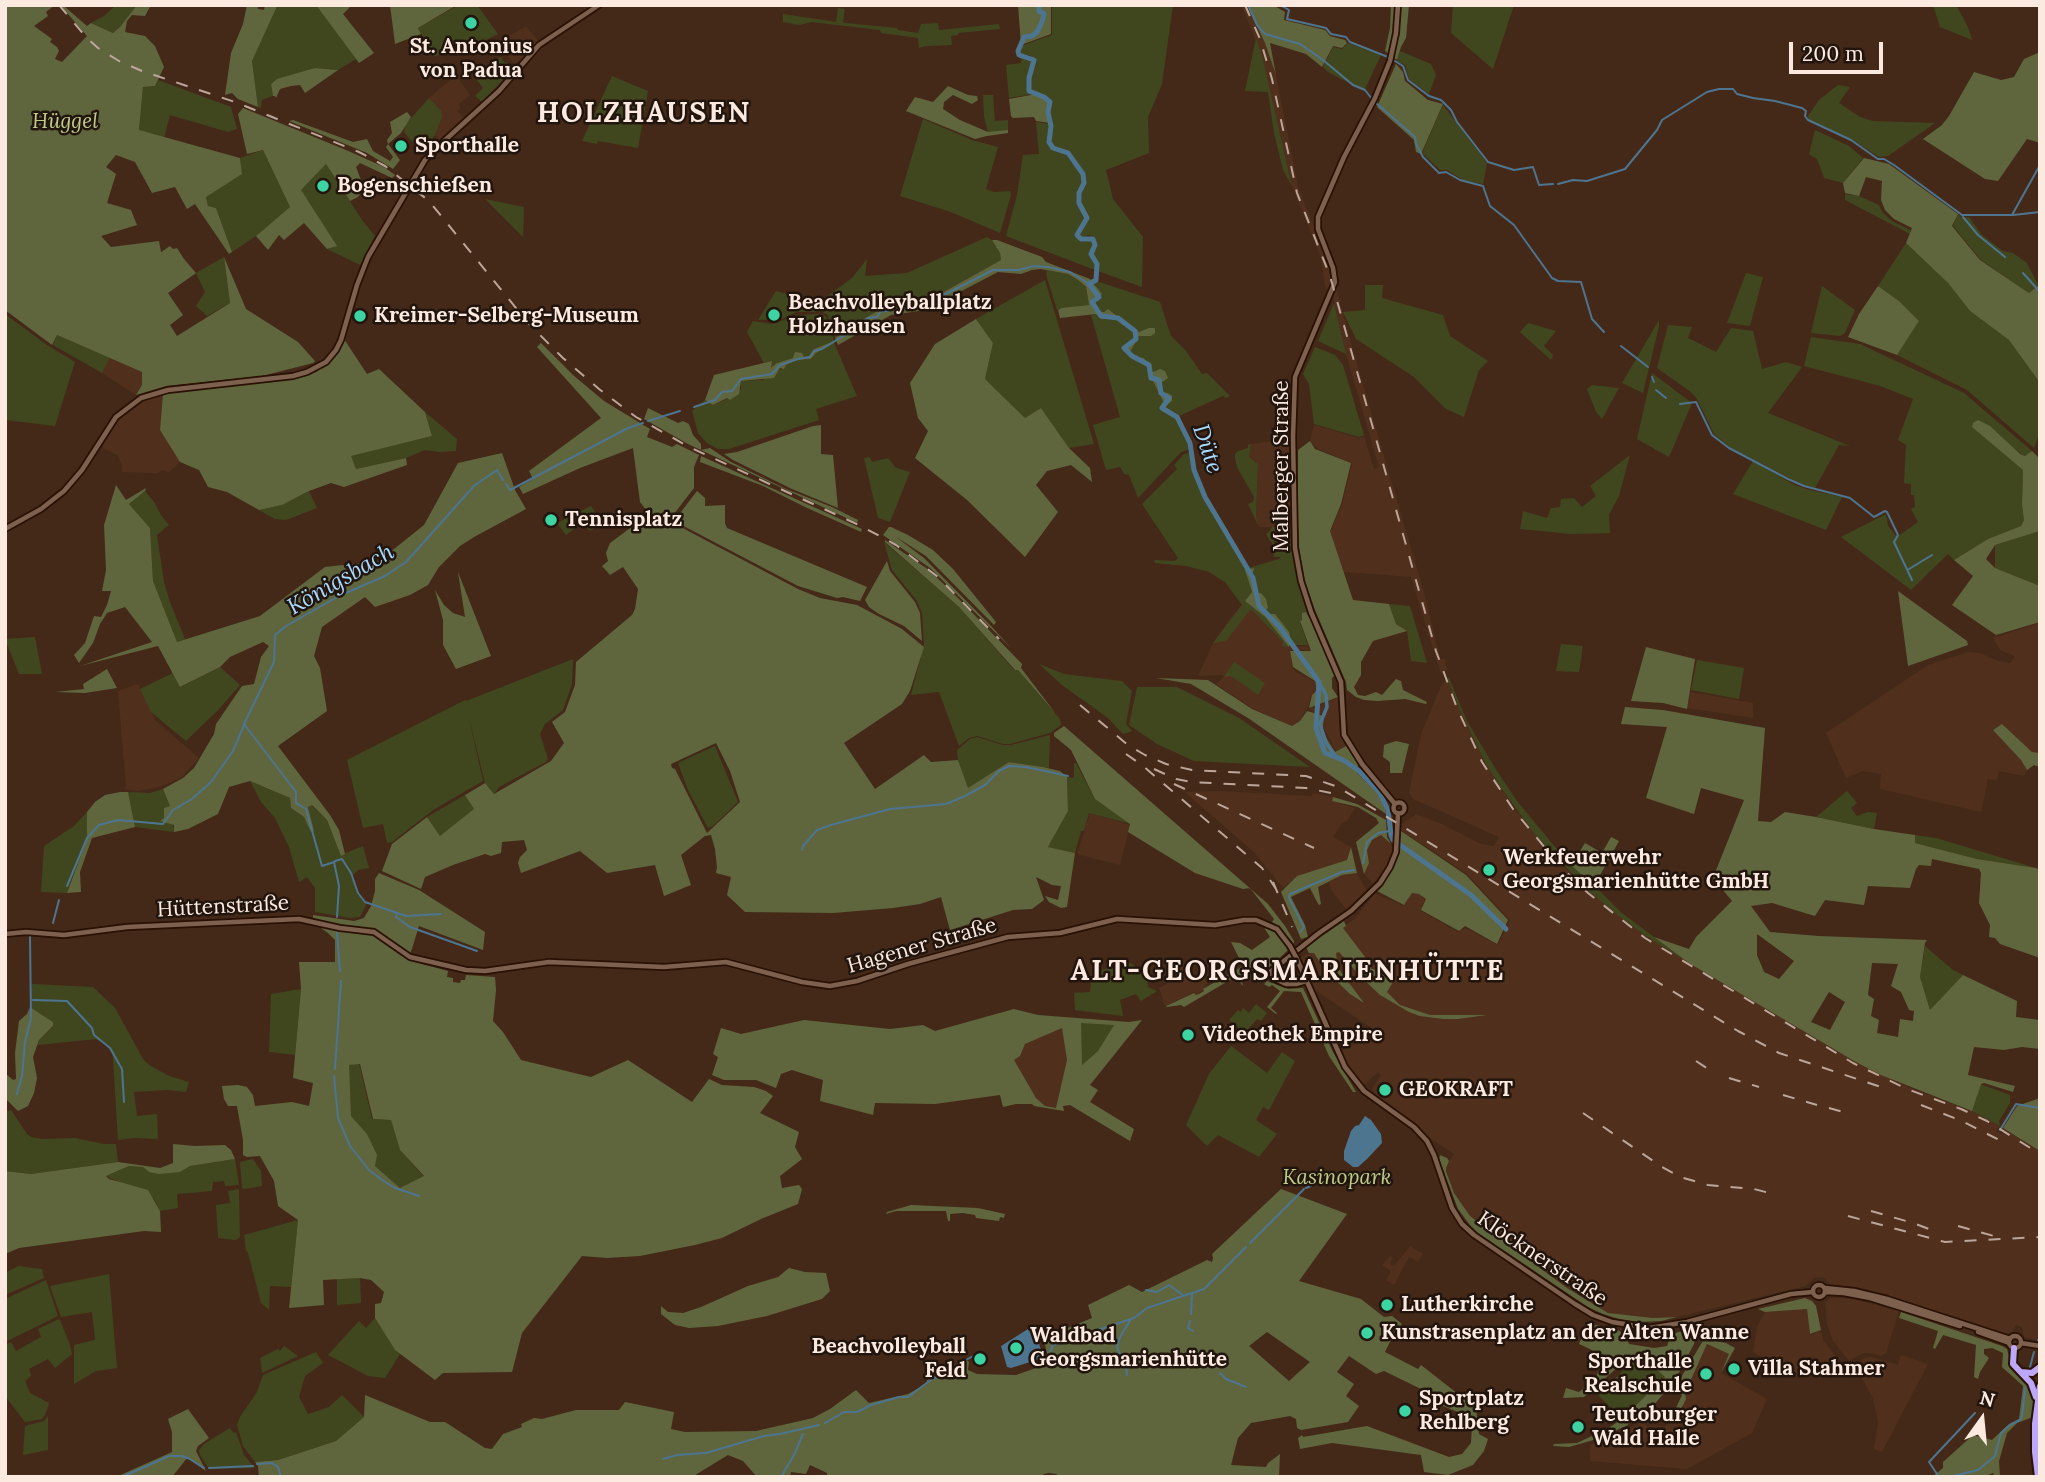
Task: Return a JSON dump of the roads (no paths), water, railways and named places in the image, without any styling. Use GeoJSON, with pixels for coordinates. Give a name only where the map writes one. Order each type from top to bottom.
{"type":"FeatureCollection","features":[{"type":"Feature","properties":{"kind":"highway"},"geometry":{"type":"LineString","coordinates":[[2011,1343],[2015,1368],[2031,1383],[2037,1402],[2040,1458]]}},
{"type":"Feature","properties":{"kind":"highway"},"geometry":{"type":"LineString","coordinates":[[2019,1372],[2032,1373],[2040,1367]]}},
{"type":"Feature","properties":{"kind":"highway"},"geometry":{"type":"LineString","coordinates":[[2037,1402],[2040,1386]]}},
{"type":"Feature","properties":{"kind":"highway"},"geometry":{"type":"LineString","coordinates":[[2038,1418],[2035,1452],[2038,1477]]}},
{"type":"Feature","properties":{"kind":"main road"},"geometry":{"type":"LineString","coordinates":[[5,529],[41,509],[64,491],[82,470],[110,424],[136,401],[152,393],[168,390],[293,376],[326,362],[341,340],[357,285],[369,257],[421,166],[439,145],[499,91],[539,46],[599,5]]}},
{"type":"Feature","properties":{"kind":"main road","name":"Malberger Straße"},"geometry":{"type":"LineString","coordinates":[[1395,804],[1362,764],[1344,735],[1341,682],[1311,612],[1301,581],[1295,548],[1293,431],[1295,377],[1335,282],[1333,268],[1317,222],[1339,168],[1390,61],[1398,5]]}},
{"type":"Feature","properties":{"kind":"main road"},"geometry":{"type":"LineString","coordinates":[[1306,981],[1286,984],[1275,979],[1270,972],[1351,911],[1373,890],[1390,867],[1397,847],[1398,813],[1394,810],[1395,804],[1400,802],[1404,805],[1403,812],[1398,813]]}},
{"type":"Feature","properties":{"kind":"main road","name":"Hüttenstraße"},"geometry":{"type":"LineString","coordinates":[[5,934],[18,932],[72,935],[127,927],[299,919],[376,932],[408,956],[439,964],[479,971],[515,966]]}},
{"type":"Feature","properties":{"kind":"main road","name":"Hagener Straße"},"geometry":{"type":"LineString","coordinates":[[515,966],[559,962],[668,967],[726,962],[816,985],[837,985],[1008,937],[1060,933],[1107,921],[1125,919],[1221,925],[1256,920],[1277,929],[1290,946],[1306,981]]}},
{"type":"Feature","properties":{"kind":"main road","name":"Klöcknerstraße"},"geometry":{"type":"LineString","coordinates":[[1306,981],[1345,1067],[1364,1090],[1414,1127],[1427,1141],[1452,1208],[1462,1224],[1474,1235],[1589,1313],[1621,1325],[1657,1327],[1695,1320],[1774,1298],[1813,1292]]}},
{"type":"Feature","properties":{"kind":"main road"},"geometry":{"type":"LineString","coordinates":[[1825,1290],[1819,1298],[1813,1292],[1817,1285],[1823,1286],[1825,1290],[1862,1296],[2011,1343]]}},
{"type":"Feature","properties":{"kind":"main road"},"geometry":{"type":"LineString","coordinates":[[1825,1290],[1867,1294],[1919,1309],[2019,1347],[2021,1343]]}},
{"type":"Feature","properties":{"kind":"main road"},"geometry":{"type":"LineString","coordinates":[[1900,1307],[1919,1309]]}},
{"type":"Feature","properties":{"kind":"main road"},"geometry":{"type":"LineString","coordinates":[[2011,1343],[2017,1336],[2021,1343]]}},
{"type":"Feature","properties":{"kind":"main road"},"geometry":{"type":"LineString","coordinates":[[2021,1343],[2040,1346]]}},
{"type":"Feature","properties":{"kind":"water"},"geometry":{"type":"Polygon","coordinates":[[[1365,1116],[1381,1134],[1382,1143],[1358,1167],[1353,1167],[1344,1160],[1344,1151],[1351,1131],[1365,1116]]]}},
{"type":"Feature","properties":{"kind":"water"},"geometry":{"type":"Polygon","coordinates":[[[1028,1329],[1036,1332],[1043,1358],[1007,1367],[1001,1346],[1028,1329]]]}},
{"type":"Feature","properties":{"kind":"waterway","name":"Düte"},"geometry":{"type":"LineString","coordinates":[[1039,5],[1039,11],[1044,14],[1042,22],[1037,32],[1024,37],[1018,51],[1019,55],[1034,60],[1029,91],[1050,102],[1049,142],[1053,148],[1068,153],[1083,174],[1084,183],[1079,193],[1079,203],[1087,218],[1077,235],[1081,239],[1093,239],[1095,245],[1091,254],[1097,264],[1096,280],[1089,284],[1099,297],[1092,302],[1101,316],[1118,318],[1135,331],[1136,339],[1124,348],[1132,356],[1149,365],[1151,378],[1159,380],[1161,393],[1169,398],[1162,408],[1177,417],[1190,443],[1194,470],[1205,497],[1253,578],[1259,606],[1279,626],[1319,682],[1316,728],[1325,753],[1358,770],[1379,792],[1388,810],[1393,840],[1471,895],[1506,929]]}},
{"type":"Feature","properties":{"kind":"waterway"},"geometry":{"type":"LineString","coordinates":[[1248,5],[1257,25],[1265,34],[1300,44],[1353,85],[1365,90],[1372,99]]}},
{"type":"Feature","properties":{"kind":"waterway"},"geometry":{"type":"LineString","coordinates":[[1280,5],[1289,10],[1287,19],[1326,28],[1331,34],[1346,37],[1350,42],[1388,57]]}},
{"type":"Feature","properties":{"kind":"waterway"},"geometry":{"type":"LineString","coordinates":[[1395,61],[1403,66],[1408,80],[1429,96],[1441,100],[1451,110],[1488,162],[1514,170],[1533,167],[1539,185],[1553,184]]}},
{"type":"Feature","properties":{"kind":"waterway"},"geometry":{"type":"LineString","coordinates":[[1558,184],[1573,180],[1587,181],[1625,169],[1662,120],[1707,92],[1719,89],[1733,89],[1737,94],[1802,108],[1806,111],[1808,120],[1851,140],[1878,159],[1884,159],[1894,165],[1962,215],[2012,215],[2040,165]]}},
{"type":"Feature","properties":{"kind":"waterway"},"geometry":{"type":"LineString","coordinates":[[1376,103],[1415,137],[1423,157],[1439,173],[1446,172],[1460,180],[1483,186],[1490,206],[1514,225],[1552,278],[1558,281],[1581,282],[1592,319],[1604,332]]}},
{"type":"Feature","properties":{"kind":"waterway"},"geometry":{"type":"LineString","coordinates":[[2013,215],[2040,212]]}},
{"type":"Feature","properties":{"kind":"waterway"},"geometry":{"type":"LineString","coordinates":[[1963,217],[1978,235],[2005,257]]}},
{"type":"Feature","properties":{"kind":"waterway","name":"Königsbach"},"geometry":{"type":"LineString","coordinates":[[694,407],[715,400],[722,392],[732,391],[741,379],[772,374],[780,365],[810,357],[814,351],[822,349],[863,324],[868,318],[877,317],[881,311],[889,311],[895,305],[903,309],[924,305],[993,270],[1048,267],[1070,272],[1089,284]]}},
{"type":"Feature","properties":{"kind":"waterway"},"geometry":{"type":"LineString","coordinates":[[2023,273],[2040,292]]}},
{"type":"Feature","properties":{"kind":"waterway"},"geometry":{"type":"LineString","coordinates":[[1621,346],[1648,367]]}},
{"type":"Feature","properties":{"kind":"waterway"},"geometry":{"type":"LineString","coordinates":[[1652,377],[1654,382]]}},
{"type":"Feature","properties":{"kind":"waterway"},"geometry":{"type":"LineString","coordinates":[[1656,390],[1666,398]]}},
{"type":"Feature","properties":{"kind":"waterway"},"geometry":{"type":"LineString","coordinates":[[1680,404],[1696,402],[1712,435],[1729,448],[1788,479],[1850,498],[1874,517],[1887,512],[1898,535],[1894,542],[1912,580]]}},
{"type":"Feature","properties":{"kind":"waterway","name":"Königsbach"},"geometry":{"type":"LineString","coordinates":[[648,421],[680,411]]}},
{"type":"Feature","properties":{"kind":"waterway","name":"Königsbach"},"geometry":{"type":"LineString","coordinates":[[506,484],[510,490],[628,428],[643,423]]}},
{"type":"Feature","properties":{"kind":"waterway","name":"Königsbach"},"geometry":{"type":"LineString","coordinates":[[337,917],[339,886],[334,862],[322,866],[306,809],[296,803],[296,792],[244,724],[274,662],[275,635],[339,596],[385,576],[406,562],[474,486],[497,470],[503,480]]}},
{"type":"Feature","properties":{"kind":"waterway"},"geometry":{"type":"LineString","coordinates":[[1909,569],[1932,555]]}},
{"type":"Feature","properties":{"kind":"waterway"},"geometry":{"type":"LineString","coordinates":[[1319,682],[1326,695],[1327,707],[1320,724],[1326,743],[1337,758]]}},
{"type":"Feature","properties":{"kind":"waterway"},"geometry":{"type":"LineString","coordinates":[[67,886],[87,838],[99,825],[118,820],[163,824],[173,810],[192,799],[211,782],[233,751],[244,725]]}},
{"type":"Feature","properties":{"kind":"waterway"},"geometry":{"type":"LineString","coordinates":[[802,850],[817,830],[890,809],[946,804],[985,785],[999,771],[1009,766],[1068,776]]}},
{"type":"Feature","properties":{"kind":"waterway"},"geometry":{"type":"LineString","coordinates":[[1363,863],[1367,842],[1378,833],[1390,831]]}},
{"type":"Feature","properties":{"kind":"waterway"},"geometry":{"type":"LineString","coordinates":[[335,861],[342,859],[365,902],[406,916],[441,914]]}},
{"type":"Feature","properties":{"kind":"waterway"},"geometry":{"type":"LineString","coordinates":[[1300,932],[1304,927],[1289,898],[1290,894],[1342,872],[1354,870]]}},
{"type":"Feature","properties":{"kind":"waterway"},"geometry":{"type":"LineString","coordinates":[[53,923],[59,900]]}},
{"type":"Feature","properties":{"kind":"waterway"},"geometry":{"type":"LineString","coordinates":[[397,913],[396,917],[410,927],[477,951]]}},
{"type":"Feature","properties":{"kind":"waterway","name":"Königsbach"},"geometry":{"type":"LineString","coordinates":[[337,932],[340,971]]}},
{"type":"Feature","properties":{"kind":"waterway"},"geometry":{"type":"LineString","coordinates":[[17,1094],[31,1018],[30,936]]}},
{"type":"Feature","properties":{"kind":"waterway","name":"Königsbach"},"geometry":{"type":"LineString","coordinates":[[335,1069],[341,981]]}},
{"type":"Feature","properties":{"kind":"waterway"},"geometry":{"type":"LineString","coordinates":[[33,1000],[67,1001],[92,1028],[94,1035],[110,1048],[122,1069],[124,1102]]}},
{"type":"Feature","properties":{"kind":"waterway"},"geometry":{"type":"LineString","coordinates":[[334,1076],[338,1118],[350,1146],[369,1170],[382,1180],[395,1188],[419,1196]]}},
{"type":"Feature","properties":{"kind":"waterway","name":"Düte"},"geometry":{"type":"LineString","coordinates":[[2000,1130],[2016,1104],[2040,1108]]}},
{"type":"Feature","properties":{"kind":"waterway"},"geometry":{"type":"LineString","coordinates":[[1306,1188],[1311,1186]]}},
{"type":"Feature","properties":{"kind":"waterway"},"geometry":{"type":"LineString","coordinates":[[1250,1243],[1304,1189]]}},
{"type":"Feature","properties":{"kind":"waterway"},"geometry":{"type":"LineString","coordinates":[[1050,1352],[1053,1345],[1134,1318],[1147,1308],[1204,1289],[1246,1247]]}},
{"type":"Feature","properties":{"kind":"waterway"},"geometry":{"type":"LineString","coordinates":[[1146,1290],[1157,1292],[1169,1285],[1183,1295]]}},
{"type":"Feature","properties":{"kind":"waterway"},"geometry":{"type":"LineString","coordinates":[[1191,1314],[1192,1294]]}},
{"type":"Feature","properties":{"kind":"waterway"},"geometry":{"type":"LineString","coordinates":[[1127,1375],[1117,1347],[1131,1319]]}},
{"type":"Feature","properties":{"kind":"waterway"},"geometry":{"type":"LineString","coordinates":[[1190,1321],[1188,1328],[1193,1331]]}},
{"type":"Feature","properties":{"kind":"waterway"},"geometry":{"type":"LineString","coordinates":[[2030,1367],[2034,1352]]}},
{"type":"Feature","properties":{"kind":"waterway"},"geometry":{"type":"LineString","coordinates":[[825,1423],[844,1412],[857,1412],[871,1405],[908,1397],[973,1356]]}},
{"type":"Feature","properties":{"kind":"waterway"},"geometry":{"type":"LineString","coordinates":[[1220,1373],[1226,1379],[1246,1387]]}},
{"type":"Feature","properties":{"kind":"waterway"},"geometry":{"type":"LineString","coordinates":[[1949,1477],[1978,1470],[1995,1456],[2001,1433],[2022,1416],[2025,1388]]}},
{"type":"Feature","properties":{"kind":"waterway"},"geometry":{"type":"LineString","coordinates":[[1939,1477],[1929,1462],[1975,1413]]}},
{"type":"Feature","properties":{"kind":"waterway"},"geometry":{"type":"LineString","coordinates":[[663,1459],[706,1453],[764,1436],[819,1425]]}},
{"type":"Feature","properties":{"kind":"waterway"},"geometry":{"type":"LineString","coordinates":[[781,1477],[803,1434]]}},
{"type":"Feature","properties":{"kind":"waterway"},"geometry":{"type":"LineString","coordinates":[[122,1477],[169,1456],[182,1456],[204,1468]]}},
{"type":"Feature","properties":{"kind":"waterway"},"geometry":{"type":"LineString","coordinates":[[257,1464],[272,1463],[278,1467],[281,1477]]}},
{"type":"Feature","properties":{"kind":"waterway"},"geometry":{"type":"LineString","coordinates":[[209,1468],[253,1466]]}},
{"type":"Feature","properties":{"kind":"railway"},"geometry":{"type":"LineString","coordinates":[[59,5],[86,37],[119,61],[235,102],[359,152],[385,166],[429,201],[529,324],[599,389],[636,417],[689,447],[861,526],[896,545],[938,577],[999,639]]}},
{"type":"Feature","properties":{"kind":"railway"},"geometry":{"type":"LineString","coordinates":[[1245,5],[1260,39],[1272,79],[1297,193],[1330,276],[1436,651],[1457,708],[1482,762],[1513,809],[1560,866],[1588,893],[1645,938],[1853,1063],[1907,1089],[1987,1121],[2040,1154]]}},
{"type":"Feature","properties":{"kind":"railway"},"geometry":{"type":"LineString","coordinates":[[1080,705],[1128,745],[1166,764],[1192,770],[1306,776],[1338,787],[1738,1031],[1779,1053],[1881,1087]]}},
{"type":"Feature","properties":{"kind":"railway"},"geometry":{"type":"LineString","coordinates":[[1126,754],[1262,868],[1276,889]]}},
{"type":"Feature","properties":{"kind":"railway"},"geometry":{"type":"LineString","coordinates":[[1154,769],[1176,779],[1191,782],[1306,788],[1336,794]]}},
{"type":"Feature","properties":{"kind":"railway"},"geometry":{"type":"LineString","coordinates":[[1174,784],[1314,848]]}},
{"type":"Feature","properties":{"kind":"railway"},"geometry":{"type":"LineString","coordinates":[[1273,882],[1292,927]]}},
{"type":"Feature","properties":{"kind":"railway"},"geometry":{"type":"LineString","coordinates":[[1696,1061],[1716,1074]]}},
{"type":"Feature","properties":{"kind":"railway"},"geometry":{"type":"LineString","coordinates":[[1729,1078],[1759,1087]]}},
{"type":"Feature","properties":{"kind":"railway"},"geometry":{"type":"LineString","coordinates":[[1783,1095],[1817,1105]]}},
{"type":"Feature","properties":{"kind":"railway"},"geometry":{"type":"LineString","coordinates":[[1921,1105],[1962,1121],[2005,1143]]}},
{"type":"Feature","properties":{"kind":"railway"},"geometry":{"type":"LineString","coordinates":[[1829,1108],[1850,1114]]}},
{"type":"Feature","properties":{"kind":"railway"},"geometry":{"type":"LineString","coordinates":[[1583,1113],[1680,1177],[1708,1185],[1754,1189],[1777,1195]]}},
{"type":"Feature","properties":{"kind":"railway"},"geometry":{"type":"LineString","coordinates":[[1871,1211],[1937,1232]]}},
{"type":"Feature","properties":{"kind":"railway"},"geometry":{"type":"LineString","coordinates":[[1848,1216],[1945,1242],[2040,1237]]}},
{"type":"Feature","properties":{"kind":"railway"},"geometry":{"type":"LineString","coordinates":[[1958,1226],[1994,1236]]}},
{"type":"Feature","properties":{"kind":"place","name":"St. Antonius von Padua"},"geometry":{"type":"Point","coordinates":[471,23]}},
{"type":"Feature","properties":{"kind":"place","name":"Sporthalle"},"geometry":{"type":"Point","coordinates":[401,146]}},
{"type":"Feature","properties":{"kind":"place","name":"Bogenschießen"},"geometry":{"type":"Point","coordinates":[323,186]}},
{"type":"Feature","properties":{"kind":"place","name":"Beachvolleyballplatz Holzhausen"},"geometry":{"type":"Point","coordinates":[774,315]}},
{"type":"Feature","properties":{"kind":"place","name":"Kreimer-Selberg-Museum"},"geometry":{"type":"Point","coordinates":[360,316]}},
{"type":"Feature","properties":{"kind":"place","name":"Tennisplatz"},"geometry":{"type":"Point","coordinates":[551,520]}},
{"type":"Feature","properties":{"kind":"place","name":"Werkfeuerwehr Georgsmarienhütte GmbH"},"geometry":{"type":"Point","coordinates":[1489,870]}},
{"type":"Feature","properties":{"kind":"place","name":"Videothek Empire"},"geometry":{"type":"Point","coordinates":[1188,1035]}},
{"type":"Feature","properties":{"kind":"place","name":"GEOKRAFT"},"geometry":{"type":"Point","coordinates":[1385,1090]}},
{"type":"Feature","properties":{"kind":"place","name":"Lutherkirche"},"geometry":{"type":"Point","coordinates":[1387,1305]}},
{"type":"Feature","properties":{"kind":"place","name":"Kunstrasenplatz an der Alten Wanne"},"geometry":{"type":"Point","coordinates":[1367,1333]}},
{"type":"Feature","properties":{"kind":"place","name":"Waldbad Georgsmarienhütte"},"geometry":{"type":"Point","coordinates":[1016,1348]}},
{"type":"Feature","properties":{"kind":"place","name":"Beachvolleyball Feld"},"geometry":{"type":"Point","coordinates":[980,1359]}},
{"type":"Feature","properties":{"kind":"place","name":"Villa Stahmer"},"geometry":{"type":"Point","coordinates":[1734,1369]}},
{"type":"Feature","properties":{"kind":"place","name":"Sporthalle Realschule"},"geometry":{"type":"Point","coordinates":[1706,1374]}},
{"type":"Feature","properties":{"kind":"place","name":"Sportplatz Rehlberg"},"geometry":{"type":"Point","coordinates":[1405,1411]}},
{"type":"Feature","properties":{"kind":"place","name":"Teutoburger Wald Halle"},"geometry":{"type":"Point","coordinates":[1578,1427]}},
{"type":"Feature","properties":{"kind":"district","name":"HOLZHAUSEN"},"geometry":{"type":"Point","coordinates":[644,114]}},
{"type":"Feature","properties":{"kind":"district","name":"ALT-GEORGSMARIENHÜTTE"},"geometry":{"type":"Point","coordinates":[1288,972]}},
{"type":"Feature","properties":{"kind":"park label","name":"Hüggel"},"geometry":{"type":"Point","coordinates":[65,122]}},
{"type":"Feature","properties":{"kind":"park label","name":"Kasinopark"},"geometry":{"type":"Point","coordinates":[1337,1178]}}]}
